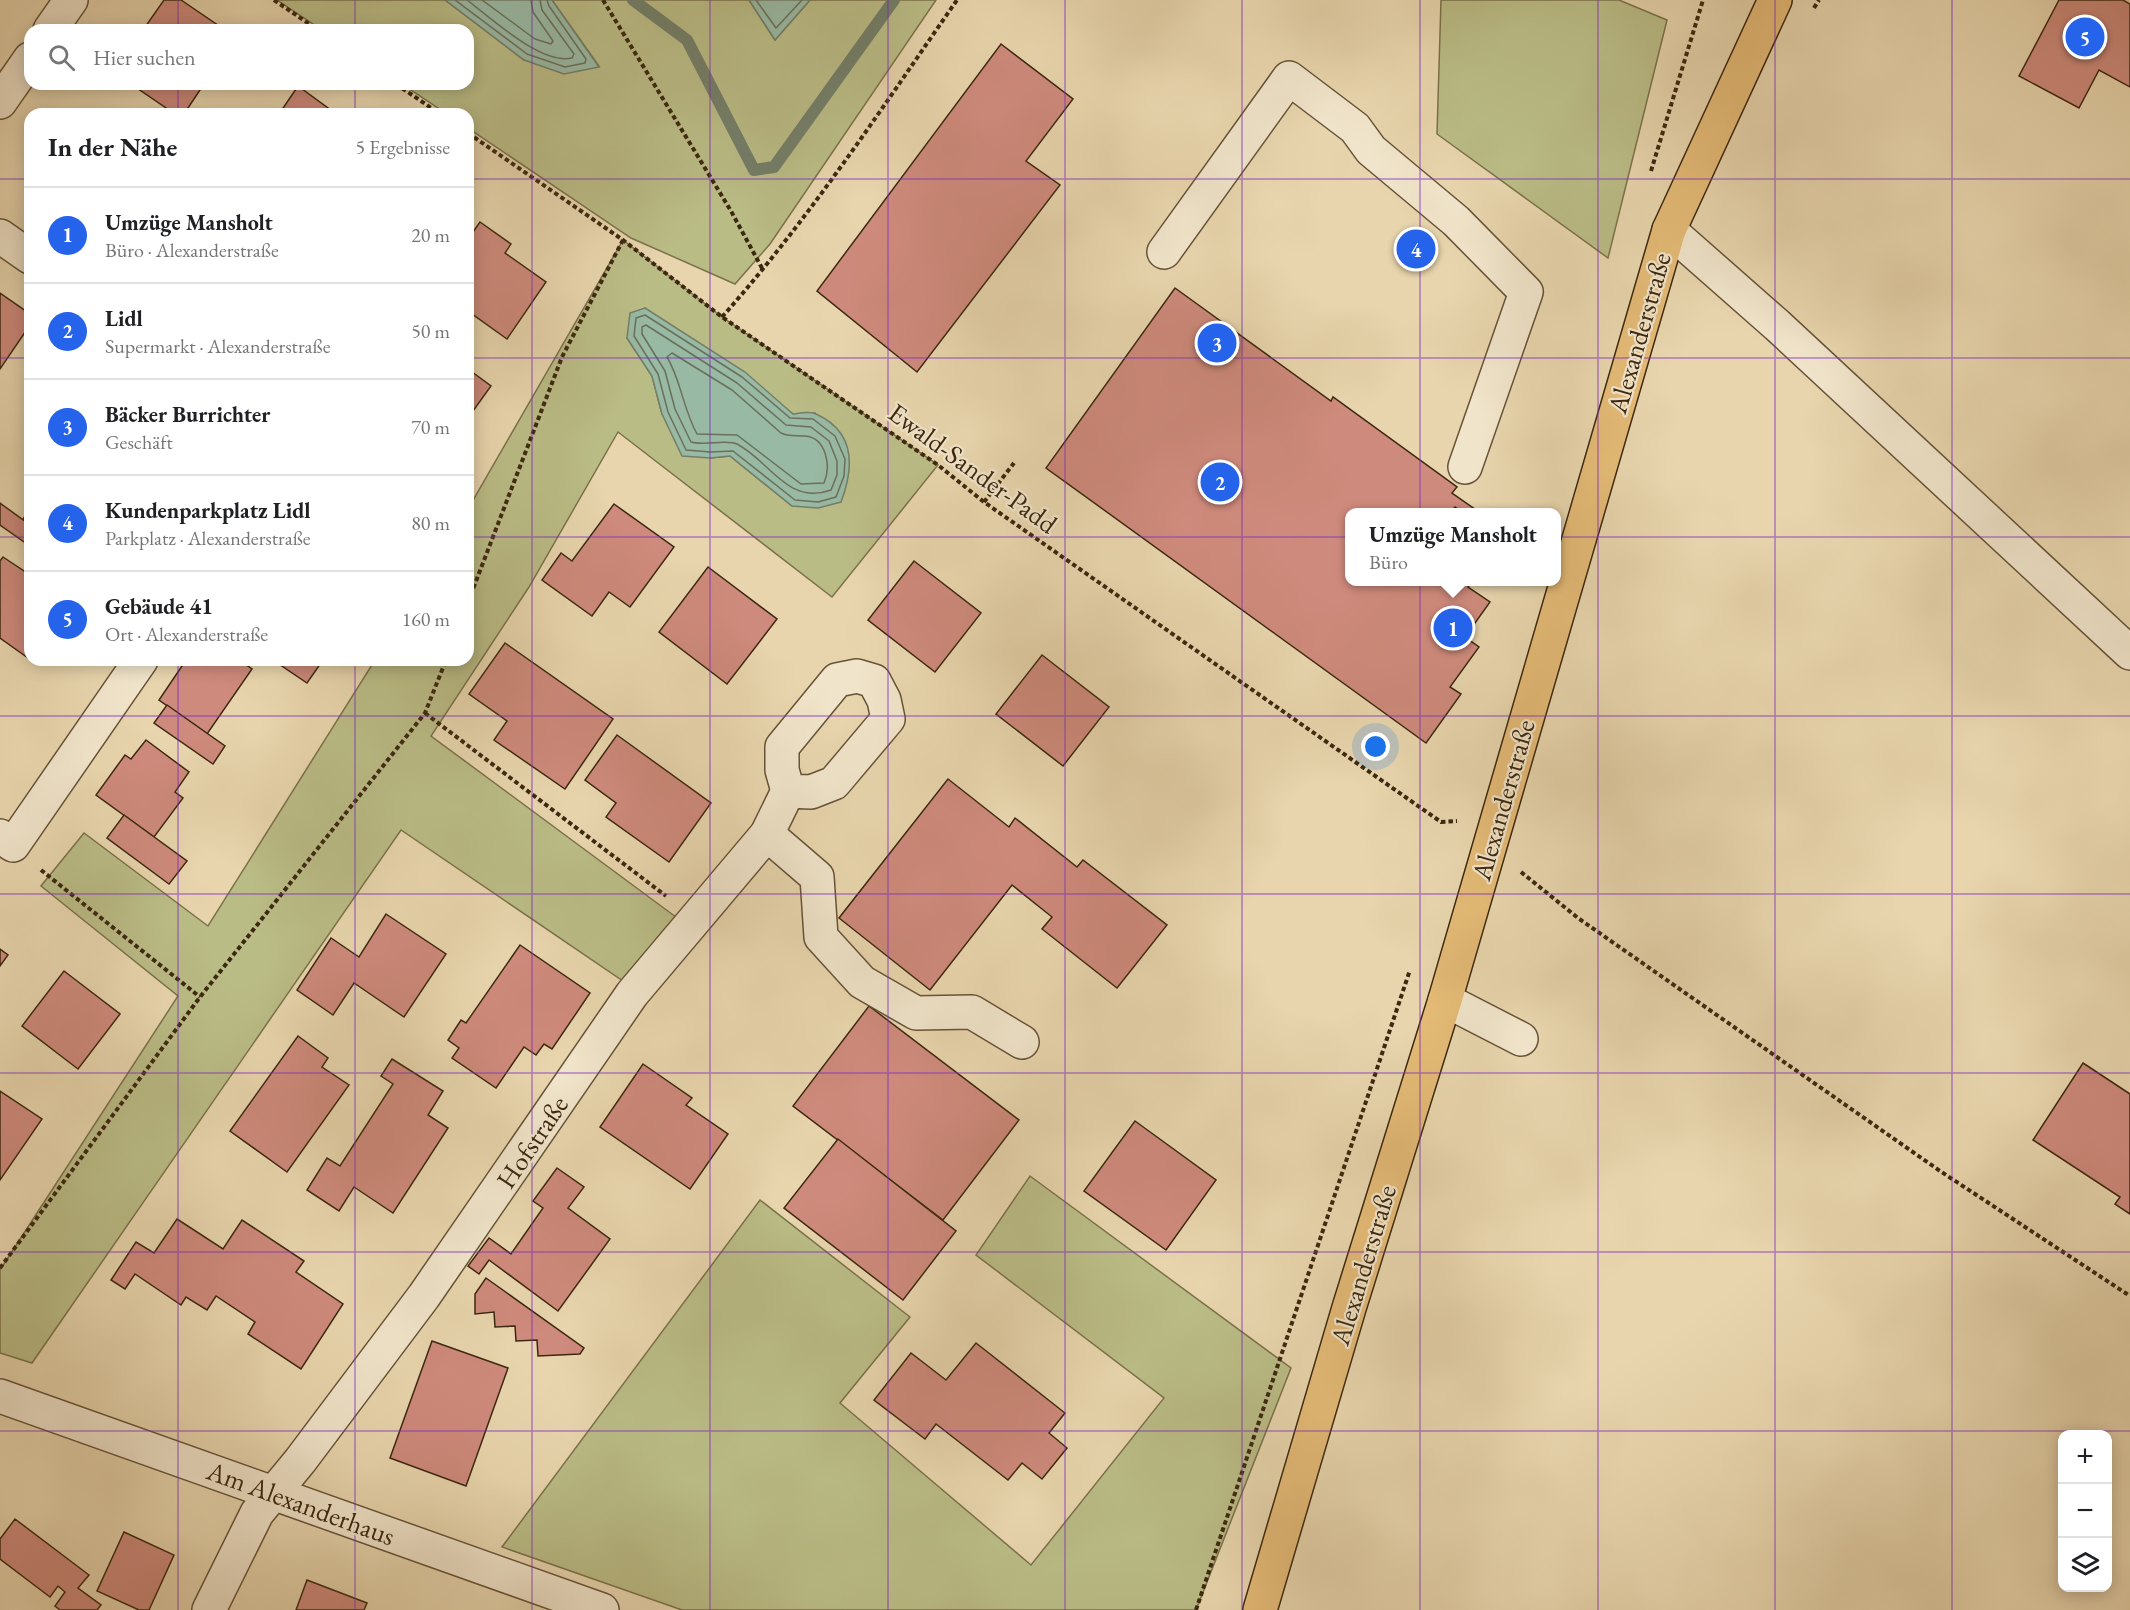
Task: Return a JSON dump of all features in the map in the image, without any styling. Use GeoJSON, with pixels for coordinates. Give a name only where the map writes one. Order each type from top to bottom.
{"type":"FeatureCollection","features":[{"type":"Feature","properties":{"kind":"main road","name":"Alexanderstraße"},"geometry":{"type":"LineString","coordinates":[[1260,1610],[1348,1308],[1445,1000],[1669,230],[1775,0]]}},
{"type":"Feature","properties":{"kind":"street"},"geometry":{"type":"LineString","coordinates":[[54,24],[71,0]]}},
{"type":"Feature","properties":{"kind":"street"},"geometry":{"type":"LineString","coordinates":[[0,102],[24,68]]}},
{"type":"Feature","properties":{"kind":"street"},"geometry":{"type":"LineString","coordinates":[[1164,252],[1289,78],[1355,128],[1371,150],[1456,221],[1526,292],[1465,467]]}},
{"type":"Feature","properties":{"kind":"street"},"geometry":{"type":"LineString","coordinates":[[1669,230],[1777,325],[2130,653]]}},
{"type":"Feature","properties":{"kind":"street"},"geometry":{"type":"LineString","coordinates":[[0,236],[24,253]]}},
{"type":"Feature","properties":{"kind":"street"},"geometry":{"type":"LineString","coordinates":[[6,840],[136,666]]}},
{"type":"Feature","properties":{"kind":"street","name":"Hofstraße"},"geometry":{"type":"LineString","coordinates":[[209,1610],[257,1513],[424,1296],[632,994],[767,834],[788,791]]}},
{"type":"Feature","properties":{"kind":"street"},"geometry":{"type":"LineString","coordinates":[[767,834],[817,877],[821,937],[862,982],[916,1014],[972,1012],[1022,1042]]}},
{"type":"Feature","properties":{"kind":"street"},"geometry":{"type":"LineString","coordinates":[[1445,1000],[1521,1039]]}},
{"type":"Feature","properties":{"kind":"street","name":"Am Alexanderhaus"},"geometry":{"type":"LineString","coordinates":[[0,1396],[602,1610]]}},
{"type":"Feature","properties":{"kind":"path"},"geometry":{"type":"LineString","coordinates":[[274,0],[309,24]]}},
{"type":"Feature","properties":{"kind":"path"},"geometry":{"type":"LineString","coordinates":[[603,0],[731,211],[763,270]]}},
{"type":"Feature","properties":{"kind":"path"},"geometry":{"type":"LineString","coordinates":[[722,317],[763,270],[819,197],[957,0]]}},
{"type":"Feature","properties":{"kind":"path"},"geometry":{"type":"LineString","coordinates":[[405,90],[431,108]]}},
{"type":"Feature","properties":{"kind":"path","name":"Ewald-Sander-Padd"},"geometry":{"type":"LineString","coordinates":[[474,137],[623,240],[722,317],[938,465],[984,502],[1442,822],[1460,821],[1456,832]]}},
{"type":"Feature","properties":{"kind":"path"},"geometry":{"type":"LineString","coordinates":[[474,587],[562,357],[623,240]]}},
{"type":"Feature","properties":{"kind":"path"},"geometry":{"type":"LineString","coordinates":[[984,502],[1014,463]]}},
{"type":"Feature","properties":{"kind":"path"},"geometry":{"type":"LineString","coordinates":[[0,1268],[200,997],[425,714],[444,666]]}},
{"type":"Feature","properties":{"kind":"path"},"geometry":{"type":"LineString","coordinates":[[425,714],[697,919]]}},
{"type":"Feature","properties":{"kind":"path"},"geometry":{"type":"LineString","coordinates":[[6,840],[61,888],[200,997]]}},
{"type":"Feature","properties":{"kind":"path"},"geometry":{"type":"LineString","coordinates":[[1516,868],[1578,918],[1940,1171],[2130,1296]]}},
{"type":"Feature","properties":{"kind":"path"},"geometry":{"type":"LineString","coordinates":[[1196,1610],[1411,968]]}},
{"type":"Feature","properties":{"kind":"green space"},"geometry":{"type":"Polygon","coordinates":[[[277,0],[445,0],[524,60],[599,66],[552,0],[749,0],[775,40],[810,0],[936,0],[770,244],[735,284],[631,238],[474,132],[474,108],[438,108],[411,90],[474,90],[474,24],[313,24],[277,0]]]}},
{"type":"Feature","properties":{"kind":"green space"},"geometry":{"type":"Polygon","coordinates":[[[1441,0],[1619,0],[1667,20],[1608,258],[1437,134],[1441,0]]]}},
{"type":"Feature","properties":{"kind":"green space"},"geometry":{"type":"Polygon","coordinates":[[[623,240],[722,317],[938,465],[832,597],[618,432],[529,587],[431,736],[680,920],[623,981],[401,830],[32,1363],[0,1353],[0,1270],[178,996],[41,886],[84,833],[208,926],[371,666],[474,666],[474,499],[623,240]],[[645,308],[627,338],[652,376],[662,414],[710,458],[730,456],[792,506],[815,413],[793,414],[645,308]]]}},
{"type":"Feature","properties":{"kind":"green space"},"geometry":{"type":"Polygon","coordinates":[[[1030,1176],[1291,1368],[1196,1610],[682,1610],[502,1547],[760,1200],[910,1317],[840,1403],[1031,1565],[1164,1398],[976,1255],[1030,1176]]]}},
{"type":"Feature","properties":{"kind":"water"},"geometry":{"type":"Polygon","coordinates":[[[445,0],[552,0],[599,67],[564,74],[524,60],[445,0]]]}},
{"type":"Feature","properties":{"kind":"water"},"geometry":{"type":"Polygon","coordinates":[[[749,0],[810,0],[775,40],[749,0]]]}},
{"type":"Feature","properties":{"kind":"water"},"geometry":{"type":"Polygon","coordinates":[[[645,308],[745,372],[793,414],[814,413],[839,431],[845,441],[849,464],[841,502],[818,508],[792,506],[730,456],[710,458],[682,456],[662,414],[652,376],[627,338],[630,313],[645,308]]]}},
{"type":"Feature","properties":{"kind":"building"},"geometry":{"type":"Polygon","coordinates":[[[164,0],[181,0],[216,24],[147,24],[164,0]]]}},
{"type":"Feature","properties":{"kind":"building"},"geometry":{"type":"Polygon","coordinates":[[[2059,0],[2123,0],[2130,4],[2130,87],[2099,70],[2079,108],[2019,76],[2059,0]]]}},
{"type":"Feature","properties":{"kind":"building"},"geometry":{"type":"Polygon","coordinates":[[[1001,44],[1073,99],[1026,161],[1060,185],[917,372],[817,291],[1001,44]]]}},
{"type":"Feature","properties":{"kind":"building"},"geometry":{"type":"Polygon","coordinates":[[[140,90],[200,90],[188,108],[166,108],[140,90]]]}},
{"type":"Feature","properties":{"kind":"building"},"geometry":{"type":"Polygon","coordinates":[[[295,90],[303,90],[328,108],[283,108],[295,90]]]}},
{"type":"Feature","properties":{"kind":"building"},"geometry":{"type":"Polygon","coordinates":[[[480,222],[511,244],[505,253],[546,282],[507,339],[474,315],[474,230],[480,222]]]}},
{"type":"Feature","properties":{"kind":"building"},"geometry":{"type":"Polygon","coordinates":[[[1175,288],[1331,401],[1333,397],[1457,487],[1452,493],[1473,508],[1345,508],[1345,586],[1469,586],[1490,602],[1465,637],[1479,647],[1450,687],[1461,694],[1426,743],[1046,468],[1175,288]]]}},
{"type":"Feature","properties":{"kind":"building"},"geometry":{"type":"Polygon","coordinates":[[[0,293],[24,310],[24,334],[0,369],[0,293]]]}},
{"type":"Feature","properties":{"kind":"building"},"geometry":{"type":"Polygon","coordinates":[[[474,373],[491,386],[474,410],[474,373]]]}},
{"type":"Feature","properties":{"kind":"building"},"geometry":{"type":"Polygon","coordinates":[[[0,503],[24,521],[24,542],[0,525],[0,503]]]}},
{"type":"Feature","properties":{"kind":"building"},"geometry":{"type":"Polygon","coordinates":[[[614,504],[674,547],[630,607],[609,592],[592,616],[542,580],[561,553],[572,561],[614,504]]]}},
{"type":"Feature","properties":{"kind":"building"},"geometry":{"type":"Polygon","coordinates":[[[3,557],[24,571],[24,655],[0,638],[0,561],[3,557]]]}},
{"type":"Feature","properties":{"kind":"building"},"geometry":{"type":"Polygon","coordinates":[[[914,561],[981,613],[935,672],[868,620],[914,561]]]}},
{"type":"Feature","properties":{"kind":"building"},"geometry":{"type":"Polygon","coordinates":[[[708,567],[777,619],[727,684],[659,632],[708,567]]]}},
{"type":"Feature","properties":{"kind":"building"},"geometry":{"type":"Polygon","coordinates":[[[505,643],[613,719],[565,789],[494,740],[507,721],[469,694],[505,643]]]}},
{"type":"Feature","properties":{"kind":"building"},"geometry":{"type":"Polygon","coordinates":[[[1042,655],[1109,707],[1063,766],[996,714],[1042,655]]]}},
{"type":"Feature","properties":{"kind":"building"},"geometry":{"type":"Polygon","coordinates":[[[182,666],[248,666],[252,669],[207,734],[159,700],[182,666]]]}},
{"type":"Feature","properties":{"kind":"building"},"geometry":{"type":"Polygon","coordinates":[[[282,666],[319,666],[307,683],[282,666]]]}},
{"type":"Feature","properties":{"kind":"building"},"geometry":{"type":"Polygon","coordinates":[[[167,705],[225,746],[213,764],[154,723],[167,705]]]}},
{"type":"Feature","properties":{"kind":"building"},"geometry":{"type":"Polygon","coordinates":[[[617,735],[711,803],[669,862],[606,817],[616,803],[585,780],[617,735]]]}},
{"type":"Feature","properties":{"kind":"building"},"geometry":{"type":"Polygon","coordinates":[[[146,740],[189,772],[175,792],[183,798],[154,837],[96,795],[125,755],[131,759],[146,740]]]}},
{"type":"Feature","properties":{"kind":"building"},"geometry":{"type":"Polygon","coordinates":[[[948,779],[1009,827],[1015,818],[1077,867],[1083,860],[1167,925],[1117,988],[1042,929],[1052,917],[1012,885],[930,990],[839,918],[948,779]]]}},
{"type":"Feature","properties":{"kind":"building"},"geometry":{"type":"Polygon","coordinates":[[[124,815],[187,861],[169,884],[107,838],[124,815]]]}},
{"type":"Feature","properties":{"kind":"building"},"geometry":{"type":"Polygon","coordinates":[[[386,914],[446,954],[404,1017],[354,983],[333,1015],[297,990],[331,938],[359,957],[386,914]]]}},
{"type":"Feature","properties":{"kind":"building"},"geometry":{"type":"Polygon","coordinates":[[[520,945],[590,993],[552,1049],[544,1044],[536,1055],[524,1047],[496,1088],[452,1058],[459,1048],[448,1040],[461,1020],[466,1023],[520,945]]]}},
{"type":"Feature","properties":{"kind":"building"},"geometry":{"type":"Polygon","coordinates":[[[0,949],[8,955],[0,966],[0,949]]]}},
{"type":"Feature","properties":{"kind":"building"},"geometry":{"type":"Polygon","coordinates":[[[64,971],[120,1014],[78,1069],[22,1026],[64,971]]]}},
{"type":"Feature","properties":{"kind":"building"},"geometry":{"type":"Polygon","coordinates":[[[869,1006],[1019,1120],[943,1220],[793,1106],[869,1006]]]}},
{"type":"Feature","properties":{"kind":"building"},"geometry":{"type":"Polygon","coordinates":[[[298,1036],[328,1058],[322,1067],[349,1085],[287,1172],[230,1131],[298,1036]]]}},
{"type":"Feature","properties":{"kind":"building"},"geometry":{"type":"Polygon","coordinates":[[[392,1059],[443,1091],[428,1115],[448,1128],[393,1213],[354,1187],[339,1211],[307,1190],[327,1158],[340,1166],[393,1084],[381,1076],[392,1059]]]}},
{"type":"Feature","properties":{"kind":"building"},"geometry":{"type":"Polygon","coordinates":[[[2083,1063],[2130,1094],[2130,1214],[2115,1204],[2120,1197],[2033,1140],[2083,1063]]]}},
{"type":"Feature","properties":{"kind":"building"},"geometry":{"type":"Polygon","coordinates":[[[643,1064],[692,1098],[686,1105],[728,1134],[690,1189],[600,1127],[643,1064]]]}},
{"type":"Feature","properties":{"kind":"building"},"geometry":{"type":"Polygon","coordinates":[[[0,1091],[42,1119],[0,1180],[0,1091]]]}},
{"type":"Feature","properties":{"kind":"building"},"geometry":{"type":"Polygon","coordinates":[[[1135,1121],[1216,1180],[1166,1250],[1084,1191],[1135,1121]]]}},
{"type":"Feature","properties":{"kind":"building"},"geometry":{"type":"Polygon","coordinates":[[[838,1139],[956,1231],[903,1300],[784,1208],[838,1139]]]}},
{"type":"Feature","properties":{"kind":"building"},"geometry":{"type":"Polygon","coordinates":[[[557,1168],[584,1187],[568,1208],[610,1239],[558,1311],[489,1260],[479,1274],[468,1266],[489,1238],[511,1254],[543,1208],[533,1201],[557,1168]]]}},
{"type":"Feature","properties":{"kind":"building"},"geometry":{"type":"Polygon","coordinates":[[[177,1219],[223,1249],[242,1220],[304,1261],[296,1272],[343,1304],[301,1369],[248,1334],[255,1322],[216,1296],[207,1310],[186,1297],[181,1305],[135,1274],[125,1289],[111,1280],[136,1242],[154,1253],[177,1219]]]}},
{"type":"Feature","properties":{"kind":"building"},"geometry":{"type":"Polygon","coordinates":[[[486,1278],[584,1348],[580,1354],[538,1356],[537,1340],[516,1341],[515,1326],[495,1327],[494,1312],[475,1314],[475,1294],[486,1278]]]}},
{"type":"Feature","properties":{"kind":"building"},"geometry":{"type":"Polygon","coordinates":[[[432,1341],[508,1368],[466,1486],[390,1458],[432,1341]]]}},
{"type":"Feature","properties":{"kind":"building"},"geometry":{"type":"Polygon","coordinates":[[[976,1343],[1065,1413],[1049,1433],[1067,1448],[1042,1479],[1022,1463],[1008,1480],[936,1424],[925,1439],[874,1400],[911,1353],[946,1380],[976,1343]]]}},
{"type":"Feature","properties":{"kind":"building"},"geometry":{"type":"Polygon","coordinates":[[[15,1519],[89,1575],[78,1588],[101,1605],[97,1610],[60,1610],[55,1606],[65,1592],[58,1586],[50,1597],[0,1559],[0,1539],[15,1519]]]}},
{"type":"Feature","properties":{"kind":"building"},"geometry":{"type":"Polygon","coordinates":[[[124,1532],[174,1555],[149,1610],[139,1610],[97,1591],[124,1532]]]}},
{"type":"Feature","properties":{"kind":"building"},"geometry":{"type":"Polygon","coordinates":[[[307,1580],[367,1603],[364,1610],[296,1610],[307,1580]]]}},
{"type":"Feature","properties":{"kind":"waterway"},"geometry":{"type":"LineString","coordinates":[[633,0],[687,40],[754,170],[774,167],[894,0]]}},
{"type":"Feature","properties":{"kind":"place","name":"Gebäude 41"},"geometry":{"type":"Point","coordinates":[2085,37]}},
{"type":"Feature","properties":{"kind":"place","name":"Kundenparkplatz Lidl"},"geometry":{"type":"Point","coordinates":[1416,249]}},
{"type":"Feature","properties":{"kind":"place","name":"Bäcker Burrichter"},"geometry":{"type":"Point","coordinates":[1217,343]}},
{"type":"Feature","properties":{"kind":"place","name":"Lidl"},"geometry":{"type":"Point","coordinates":[1220,482]}},
{"type":"Feature","properties":{"kind":"place","name":"Umzüge Mansholt"},"geometry":{"type":"Point","coordinates":[1453,628]}}]}
